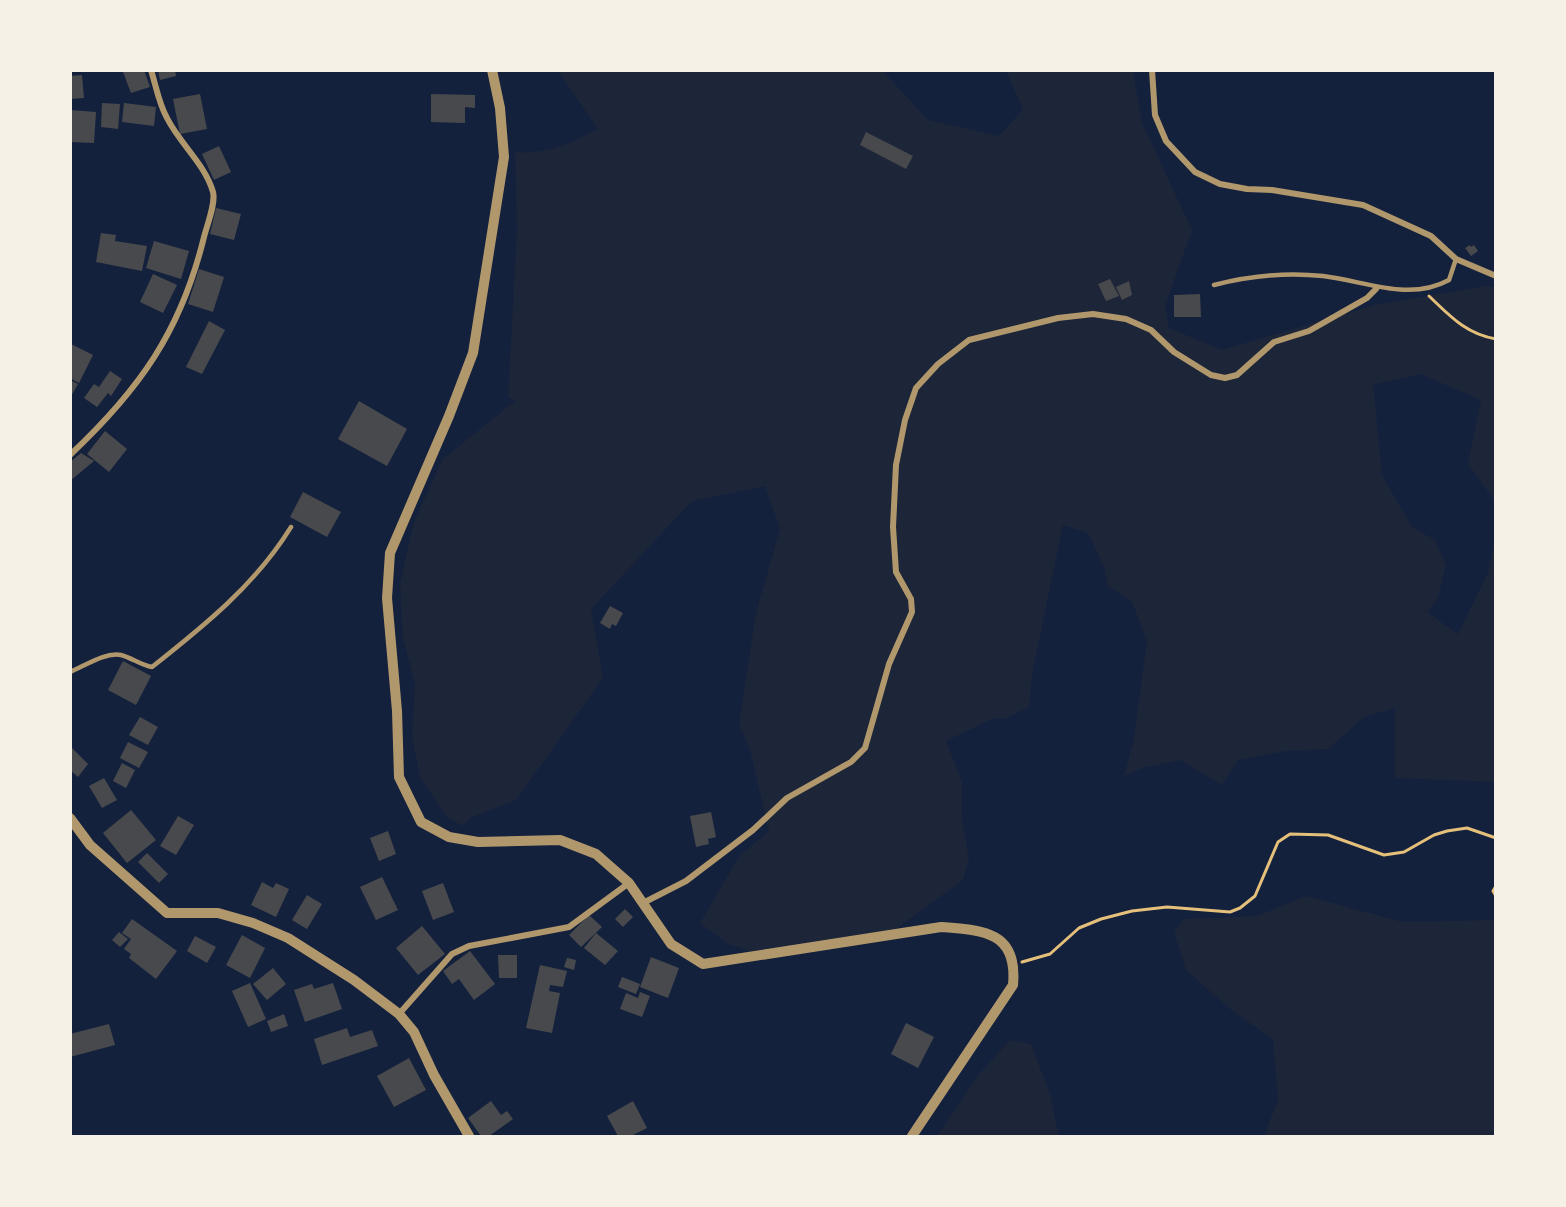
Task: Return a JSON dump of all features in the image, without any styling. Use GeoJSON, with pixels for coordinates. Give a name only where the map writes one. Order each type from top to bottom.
{"type":"FeatureCollection","features":[{"type":"Feature","properties":{"kind":"street"},"geometry":{"type":"LineString","coordinates":[[70,455],[93,434],[158,355],[180,314],[194,278],[206,231],[213,194],[199,165],[166,118],[152,70]]}},
{"type":"Feature","properties":{"kind":"street"},"geometry":{"type":"LineString","coordinates":[[492,70],[500,108],[504,157],[473,353],[449,416],[390,553],[387,598],[397,711],[399,777],[420,822],[449,837],[478,842],[560,840],[596,854],[629,882],[671,944],[703,964],[941,927],[980,929],[1006,945],[1015,964],[1013,985],[912,1137]]}},
{"type":"Feature","properties":{"kind":"street"},"geometry":{"type":"LineString","coordinates":[[1152,70],[1155,115],[1166,141],[1195,172],[1220,184],[1363,205],[1431,236],[1456,259],[1496,276]]}},
{"type":"Feature","properties":{"kind":"street"},"geometry":{"type":"LineString","coordinates":[[643,903],[686,881],[737,842],[788,798],[851,762],[865,748],[889,664],[912,612],[911,599],[896,572],[893,527],[896,465],[905,420],[916,388],[938,364],[969,340],[1058,318],[1093,314],[1126,319],[1151,330],[1181,357],[1211,375],[1225,378],[1236,375],[1274,342],[1309,331],[1367,298],[1376,289]]}},
{"type":"Feature","properties":{"kind":"street"},"geometry":{"type":"LineString","coordinates":[[70,818],[90,845],[166,913],[218,913],[288,938],[354,980],[399,1014],[414,1032],[434,1075],[469,1137]]}},
{"type":"Feature","properties":{"kind":"street"},"geometry":{"type":"LineString","coordinates":[[399,1014],[452,954],[469,946],[569,927],[629,882]]}},
{"type":"Feature","properties":{"kind":"lane"},"geometry":{"type":"LineString","coordinates":[[1214,285],[1242,278],[1289,274],[1324,276],[1376,289],[1422,288],[1437,286],[1449,280],[1456,259]]}},
{"type":"Feature","properties":{"kind":"lane"},"geometry":{"type":"LineString","coordinates":[[70,672],[107,656],[121,655],[139,665],[152,667],[252,580],[274,554],[291,527]]}},
{"type":"Feature","properties":{"kind":"path"},"geometry":{"type":"LineString","coordinates":[[1422,288],[1462,327],[1479,336],[1496,339]]}},
{"type":"Feature","properties":{"kind":"path"},"geometry":{"type":"LineString","coordinates":[[1015,964],[1050,954],[1079,928],[1101,919],[1132,911],[1167,907],[1230,912],[1240,908],[1255,896],[1278,842],[1290,834],[1328,835],[1384,855],[1404,852],[1434,835],[1447,831],[1467,828],[1496,838]]}},
{"type":"Feature","properties":{"kind":"path"},"geometry":{"type":"LineString","coordinates":[[1496,886],[1493,891],[1496,896]]}},
{"type":"Feature","properties":{"kind":"shaded area"},"geometry":{"type":"Polygon","coordinates":[[[558,71],[883,71],[928,120],[999,136],[1023,109],[1006,71],[1133,71],[1142,123],[1192,230],[1165,306],[1169,328],[1222,350],[1375,305],[1486,286],[1495,287],[1495,501],[1468,464],[1481,400],[1420,374],[1373,385],[1382,475],[1412,527],[1435,540],[1446,565],[1438,598],[1427,612],[1458,634],[1488,573],[1495,540],[1495,782],[1395,778],[1395,708],[1364,717],[1328,749],[1286,751],[1238,760],[1222,785],[1180,760],[1142,768],[1124,776],[1134,739],[1147,641],[1132,602],[1108,586],[1104,567],[1088,533],[1063,525],[1032,674],[1029,707],[1006,718],[994,718],[946,741],[962,782],[962,820],[969,859],[963,880],[896,929],[752,951],[728,944],[700,923],[740,855],[769,831],[750,750],[739,724],[756,613],[780,529],[765,486],[692,501],[591,609],[603,678],[516,800],[470,818],[463,826],[447,817],[420,777],[412,736],[415,684],[403,638],[400,583],[414,522],[443,459],[515,401],[508,397],[517,230],[515,152],[548,150],[598,129],[558,71]]]}},
{"type":"Feature","properties":{"kind":"shaded area"},"geometry":{"type":"Polygon","coordinates":[[[1306,896],[1403,922],[1495,920],[1495,1136],[1264,1136],[1278,1100],[1273,1039],[1230,1009],[1186,970],[1174,932],[1184,919],[1257,916],[1306,896]]]}},
{"type":"Feature","properties":{"kind":"shaded area"},"geometry":{"type":"Polygon","coordinates":[[[1010,1040],[1031,1044],[1050,1094],[1059,1136],[937,1136],[979,1074],[1010,1040]]]}},
{"type":"Feature","properties":{"kind":"building"},"geometry":{"type":"Polygon","coordinates":[[[144,70],[150,87],[131,93],[123,72],[144,70]]]}},
{"type":"Feature","properties":{"kind":"building"},"geometry":{"type":"Polygon","coordinates":[[[158,70],[175,70],[176,76],[160,80],[158,70]]]}},
{"type":"Feature","properties":{"kind":"building"},"geometry":{"type":"Polygon","coordinates":[[[82,75],[84,98],[70,99],[70,76],[82,75]]]}},
{"type":"Feature","properties":{"kind":"building"},"geometry":{"type":"Polygon","coordinates":[[[200,94],[207,129],[180,134],[173,99],[200,94]]]}},
{"type":"Feature","properties":{"kind":"building"},"geometry":{"type":"Polygon","coordinates":[[[431,94],[475,95],[475,108],[465,107],[465,123],[431,122],[431,94]]]}},
{"type":"Feature","properties":{"kind":"building"},"geometry":{"type":"Polygon","coordinates":[[[102,103],[120,104],[118,129],[101,127],[102,103]]]}},
{"type":"Feature","properties":{"kind":"building"},"geometry":{"type":"Polygon","coordinates":[[[124,103],[156,107],[154,126],[122,122],[124,103]]]}},
{"type":"Feature","properties":{"kind":"building"},"geometry":{"type":"Polygon","coordinates":[[[70,110],[96,112],[94,143],[70,142],[70,110]]]}},
{"type":"Feature","properties":{"kind":"building"},"geometry":{"type":"Polygon","coordinates":[[[866,132],[913,156],[906,169],[860,145],[866,132]]]}},
{"type":"Feature","properties":{"kind":"building"},"geometry":{"type":"Polygon","coordinates":[[[219,146],[231,172],[214,180],[202,154],[219,146]]]}},
{"type":"Feature","properties":{"kind":"building"},"geometry":{"type":"Polygon","coordinates":[[[216,208],[241,214],[234,240],[210,234],[216,208]]]}},
{"type":"Feature","properties":{"kind":"building"},"geometry":{"type":"Polygon","coordinates":[[[101,233],[116,235],[115,241],[147,246],[142,271],[96,262],[101,233]]]}},
{"type":"Feature","properties":{"kind":"building"},"geometry":{"type":"Polygon","coordinates":[[[154,241],[189,251],[181,279],[146,268],[154,241]]]}},
{"type":"Feature","properties":{"kind":"building"},"geometry":{"type":"Polygon","coordinates":[[[1470,245],[1471,247],[1474,245],[1478,251],[1471,256],[1465,248],[1470,245]]]}},
{"type":"Feature","properties":{"kind":"building"},"geometry":{"type":"Polygon","coordinates":[[[199,269],[224,277],[213,312],[188,304],[199,269]]]}},
{"type":"Feature","properties":{"kind":"building"},"geometry":{"type":"Polygon","coordinates":[[[153,274],[177,285],[163,313],[140,302],[153,274]]]}},
{"type":"Feature","properties":{"kind":"building"},"geometry":{"type":"Polygon","coordinates":[[[1110,279],[1119,296],[1106,301],[1098,284],[1110,279]]]}},
{"type":"Feature","properties":{"kind":"building"},"geometry":{"type":"Polygon","coordinates":[[[1129,281],[1132,295],[1122,300],[1116,287],[1129,281]]]}},
{"type":"Feature","properties":{"kind":"building"},"geometry":{"type":"Polygon","coordinates":[[[1200,294],[1201,317],[1174,317],[1174,295],[1200,294]]]}},
{"type":"Feature","properties":{"kind":"building"},"geometry":{"type":"Polygon","coordinates":[[[209,321],[225,330],[202,374],[186,367],[209,321]]]}},
{"type":"Feature","properties":{"kind":"building"},"geometry":{"type":"Polygon","coordinates":[[[71,344],[93,355],[79,383],[70,378],[71,344]]]}},
{"type":"Feature","properties":{"kind":"building"},"geometry":{"type":"Polygon","coordinates":[[[110,371],[122,379],[111,396],[108,393],[97,407],[84,398],[94,384],[99,387],[110,371]]]}},
{"type":"Feature","properties":{"kind":"building"},"geometry":{"type":"Polygon","coordinates":[[[70,380],[78,384],[70,398],[70,380]]]}},
{"type":"Feature","properties":{"kind":"building"},"geometry":{"type":"Polygon","coordinates":[[[359,401],[407,429],[387,466],[338,439],[359,401]]]}},
{"type":"Feature","properties":{"kind":"building"},"geometry":{"type":"Polygon","coordinates":[[[105,431],[127,449],[109,472],[87,454],[105,431]]]}},
{"type":"Feature","properties":{"kind":"building"},"geometry":{"type":"Polygon","coordinates":[[[81,453],[94,461],[70,481],[70,462],[81,453]]]}},
{"type":"Feature","properties":{"kind":"building"},"geometry":{"type":"Polygon","coordinates":[[[303,492],[341,512],[327,537],[290,517],[303,492]]]}},
{"type":"Feature","properties":{"kind":"building"},"geometry":{"type":"Polygon","coordinates":[[[610,606],[623,613],[616,626],[612,624],[610,629],[600,623],[610,606]]]}},
{"type":"Feature","properties":{"kind":"building"},"geometry":{"type":"Polygon","coordinates":[[[123,661],[151,676],[136,705],[108,690],[123,661]]]}},
{"type":"Feature","properties":{"kind":"building"},"geometry":{"type":"Polygon","coordinates":[[[140,717],[158,727],[148,745],[129,735],[140,717]]]}},
{"type":"Feature","properties":{"kind":"building"},"geometry":{"type":"Polygon","coordinates":[[[128,742],[148,752],[139,768],[120,758],[128,742]]]}},
{"type":"Feature","properties":{"kind":"building"},"geometry":{"type":"Polygon","coordinates":[[[70,746],[88,764],[78,777],[70,770],[70,746]]]}},
{"type":"Feature","properties":{"kind":"building"},"geometry":{"type":"Polygon","coordinates":[[[122,763],[135,770],[126,788],[113,781],[122,763]]]}},
{"type":"Feature","properties":{"kind":"building"},"geometry":{"type":"Polygon","coordinates":[[[104,778],[117,800],[102,808],[89,786],[104,778]]]}},
{"type":"Feature","properties":{"kind":"building"},"geometry":{"type":"Polygon","coordinates":[[[131,810],[156,840],[127,863],[103,833],[131,810]]]}},
{"type":"Feature","properties":{"kind":"building"},"geometry":{"type":"Polygon","coordinates":[[[711,812],[716,837],[708,839],[709,844],[696,847],[690,816],[711,812]]]}},
{"type":"Feature","properties":{"kind":"building"},"geometry":{"type":"Polygon","coordinates":[[[178,816],[194,825],[176,855],[160,846],[178,816]]]}},
{"type":"Feature","properties":{"kind":"building"},"geometry":{"type":"Polygon","coordinates":[[[388,831],[396,854],[379,861],[370,838],[388,831]]]}},
{"type":"Feature","properties":{"kind":"building"},"geometry":{"type":"Polygon","coordinates":[[[147,853],[168,874],[159,883],[138,862],[147,853]]]}},
{"type":"Feature","properties":{"kind":"building"},"geometry":{"type":"Polygon","coordinates":[[[382,877],[398,910],[376,920],[360,887],[382,877]]]}},
{"type":"Feature","properties":{"kind":"building"},"geometry":{"type":"Polygon","coordinates":[[[262,882],[273,888],[276,883],[289,889],[276,917],[251,905],[262,882]]]}},
{"type":"Feature","properties":{"kind":"building"},"geometry":{"type":"Polygon","coordinates":[[[443,883],[454,912],[433,920],[422,891],[443,883]]]}},
{"type":"Feature","properties":{"kind":"building"},"geometry":{"type":"Polygon","coordinates":[[[307,895],[322,904],[307,929],[292,920],[307,895]]]}},
{"type":"Feature","properties":{"kind":"building"},"geometry":{"type":"Polygon","coordinates":[[[625,909],[633,917],[623,927],[615,919],[625,909]]]}},
{"type":"Feature","properties":{"kind":"building"},"geometry":{"type":"Polygon","coordinates":[[[589,915],[602,927],[581,947],[569,935],[589,915]]]}},
{"type":"Feature","properties":{"kind":"building"},"geometry":{"type":"Polygon","coordinates":[[[132,919],[177,951],[156,979],[129,958],[131,954],[124,949],[131,939],[122,933],[132,919]]]}},
{"type":"Feature","properties":{"kind":"building"},"geometry":{"type":"Polygon","coordinates":[[[422,926],[445,954],[418,975],[396,948],[422,926]]]}},
{"type":"Feature","properties":{"kind":"building"},"geometry":{"type":"Polygon","coordinates":[[[119,932],[128,939],[120,947],[112,940],[119,932]]]}},
{"type":"Feature","properties":{"kind":"building"},"geometry":{"type":"Polygon","coordinates":[[[596,933],[618,951],[605,965],[584,948],[596,933]]]}},
{"type":"Feature","properties":{"kind":"building"},"geometry":{"type":"Polygon","coordinates":[[[242,935],[265,948],[250,978],[226,965],[242,935]]]}},
{"type":"Feature","properties":{"kind":"building"},"geometry":{"type":"Polygon","coordinates":[[[195,936],[216,947],[207,963],[187,951],[195,936]]]}},
{"type":"Feature","properties":{"kind":"building"},"geometry":{"type":"Polygon","coordinates":[[[470,951],[495,984],[474,1000],[459,979],[452,984],[443,971],[470,951]]]}},
{"type":"Feature","properties":{"kind":"building"},"geometry":{"type":"Polygon","coordinates":[[[498,955],[517,955],[517,978],[499,978],[498,955]]]}},
{"type":"Feature","properties":{"kind":"building"},"geometry":{"type":"Polygon","coordinates":[[[651,957],[679,968],[668,998],[640,987],[651,957]]]}},
{"type":"Feature","properties":{"kind":"building"},"geometry":{"type":"Polygon","coordinates":[[[567,958],[576,960],[574,970],[564,967],[567,958]]]}},
{"type":"Feature","properties":{"kind":"building"},"geometry":{"type":"Polygon","coordinates":[[[540,965],[567,971],[563,987],[550,985],[549,991],[560,993],[552,1033],[526,1028],[540,965]]]}},
{"type":"Feature","properties":{"kind":"building"},"geometry":{"type":"Polygon","coordinates":[[[273,968],[286,984],[267,1000],[253,984],[273,968]]]}},
{"type":"Feature","properties":{"kind":"building"},"geometry":{"type":"Polygon","coordinates":[[[622,977],[640,984],[636,994],[618,987],[622,977]]]}},
{"type":"Feature","properties":{"kind":"building"},"geometry":{"type":"Polygon","coordinates":[[[250,983],[266,1019],[248,1027],[232,991],[250,983]]]}},
{"type":"Feature","properties":{"kind":"building"},"geometry":{"type":"Polygon","coordinates":[[[333,983],[342,1009],[305,1022],[294,990],[312,984],[314,989],[333,983]]]}},
{"type":"Feature","properties":{"kind":"building"},"geometry":{"type":"Polygon","coordinates":[[[640,992],[650,996],[642,1017],[620,1009],[626,993],[638,998],[640,992]]]}},
{"type":"Feature","properties":{"kind":"building"},"geometry":{"type":"Polygon","coordinates":[[[284,1014],[288,1026],[271,1032],[267,1021],[284,1014]]]}},
{"type":"Feature","properties":{"kind":"building"},"geometry":{"type":"Polygon","coordinates":[[[906,1023],[934,1037],[918,1068],[891,1054],[906,1023]]]}},
{"type":"Feature","properties":{"kind":"building"},"geometry":{"type":"Polygon","coordinates":[[[109,1024],[115,1045],[70,1057],[70,1034],[109,1024]]]}},
{"type":"Feature","properties":{"kind":"building"},"geometry":{"type":"Polygon","coordinates":[[[347,1028],[350,1037],[372,1030],[378,1046],[322,1065],[314,1039],[347,1028]]]}},
{"type":"Feature","properties":{"kind":"building"},"geometry":{"type":"Polygon","coordinates":[[[409,1058],[426,1090],[394,1107],[377,1076],[409,1058]]]}},
{"type":"Feature","properties":{"kind":"building"},"geometry":{"type":"Polygon","coordinates":[[[491,1101],[501,1115],[507,1111],[513,1119],[489,1136],[481,1136],[468,1118],[491,1101]]]}},
{"type":"Feature","properties":{"kind":"building"},"geometry":{"type":"Polygon","coordinates":[[[633,1101],[647,1128],[631,1136],[618,1136],[607,1116],[633,1101]]]}}]}
